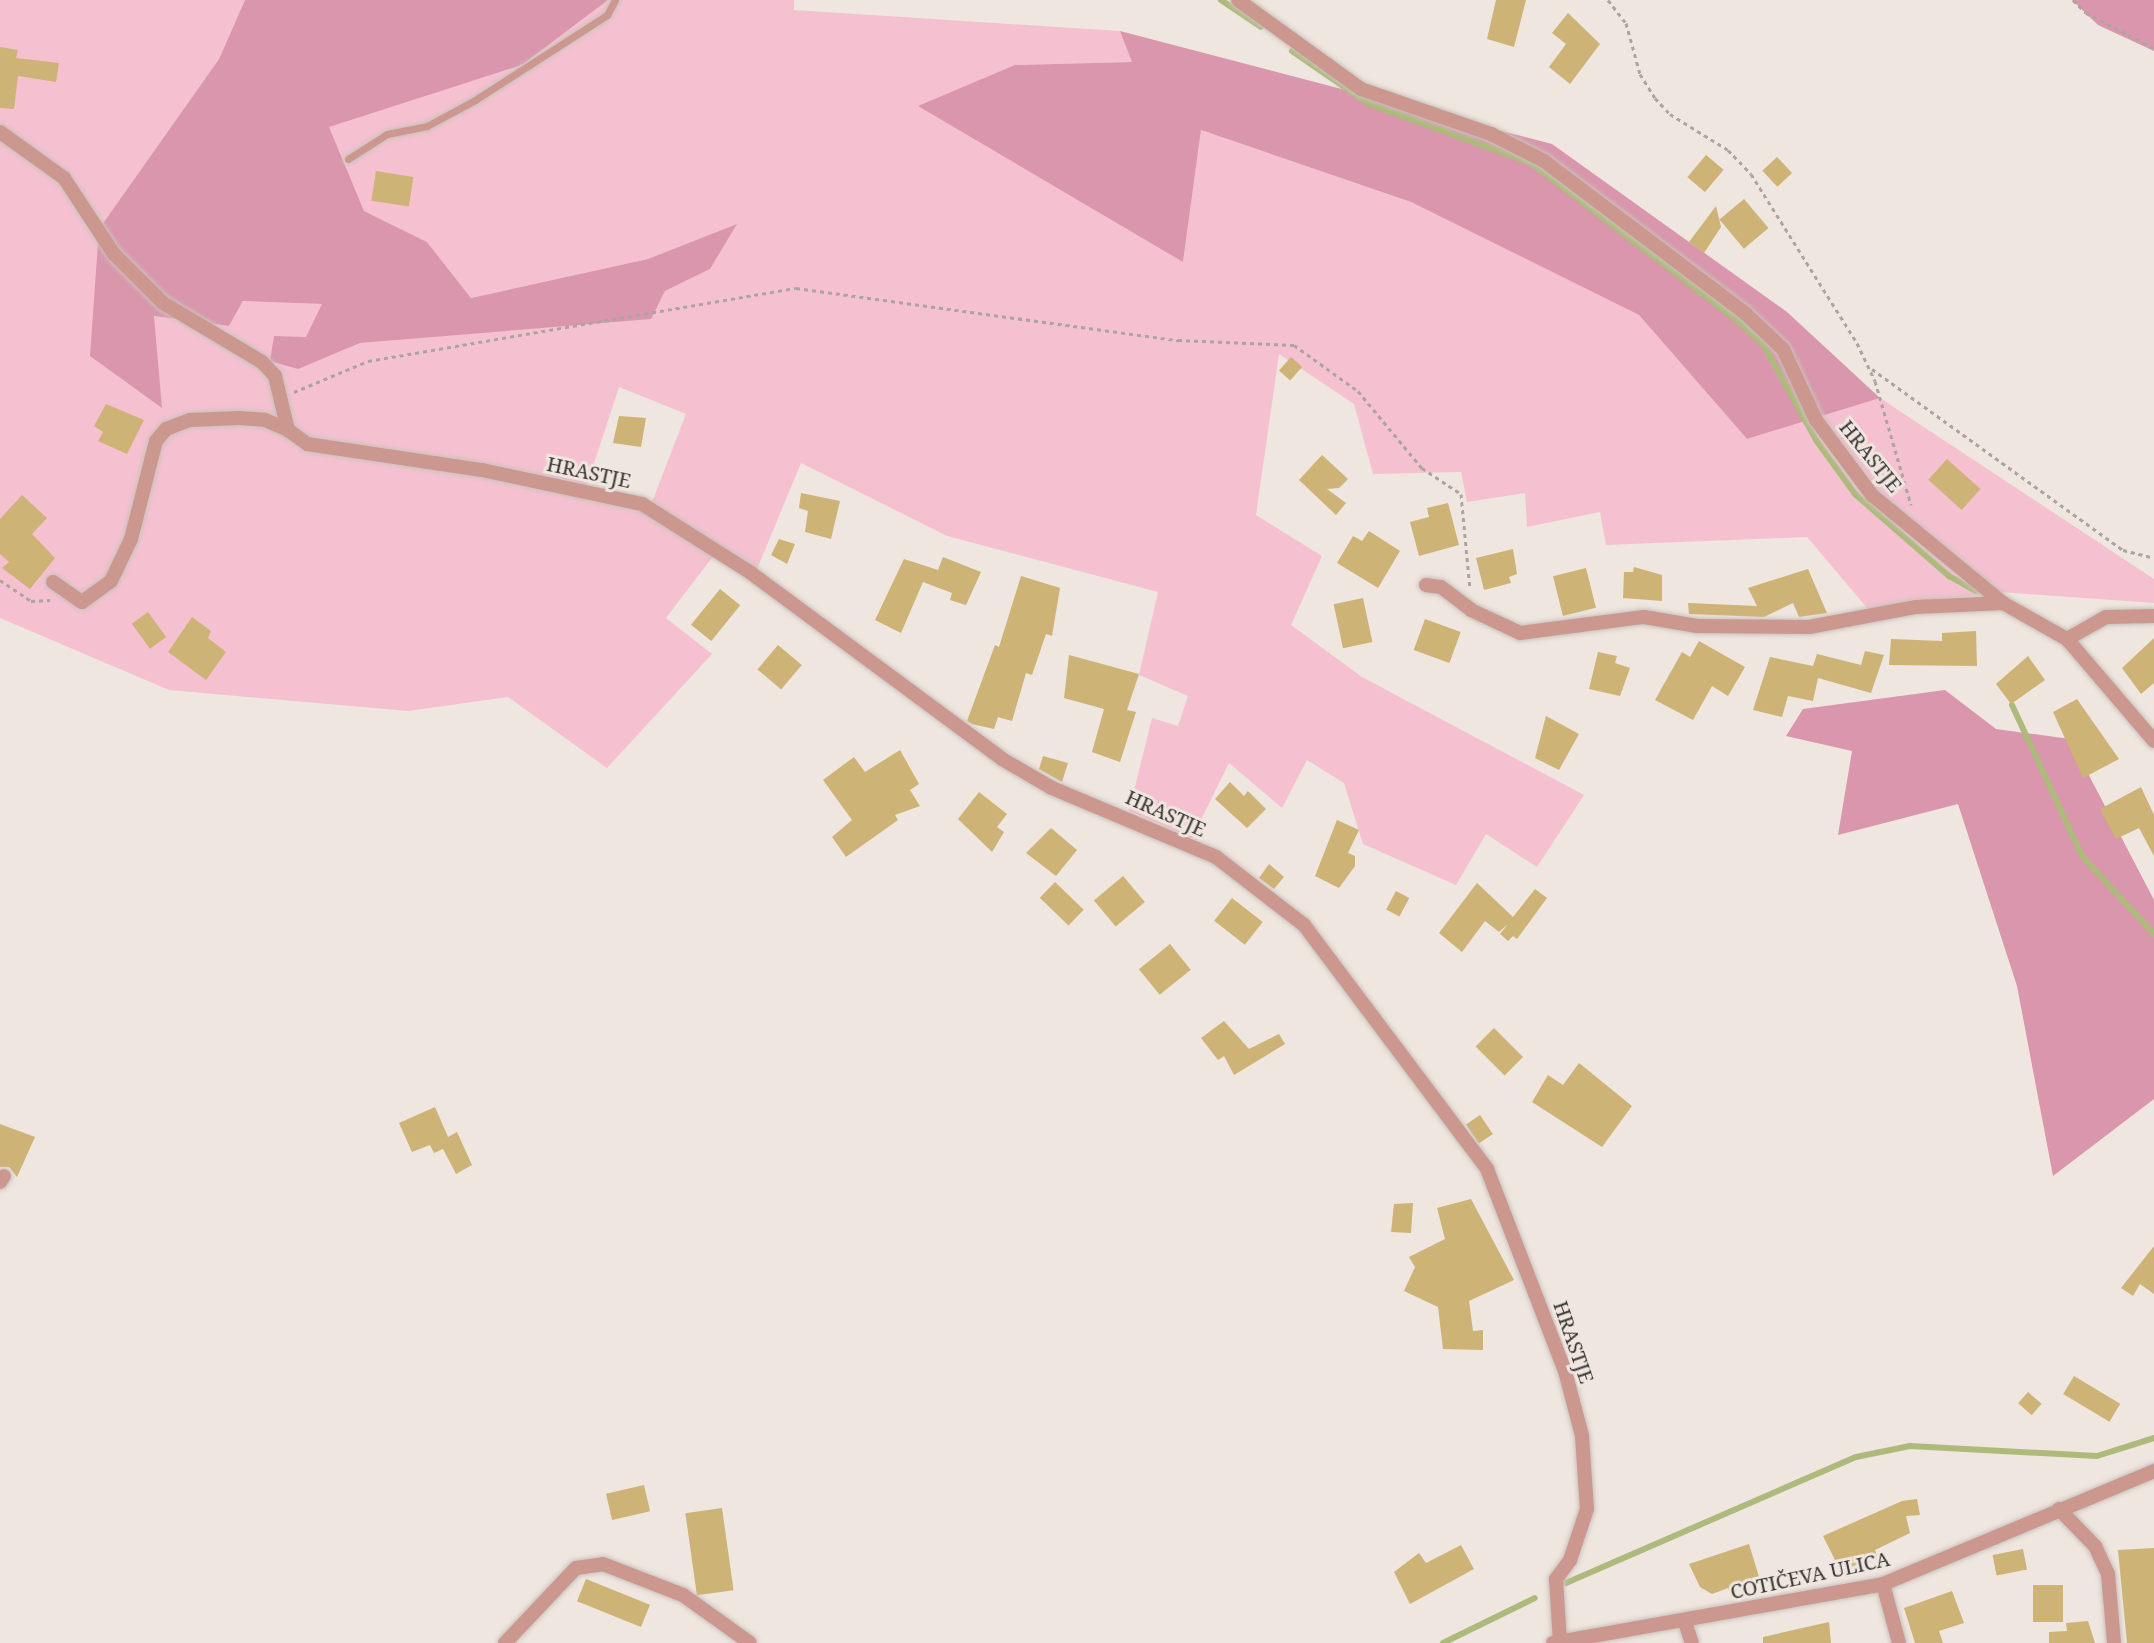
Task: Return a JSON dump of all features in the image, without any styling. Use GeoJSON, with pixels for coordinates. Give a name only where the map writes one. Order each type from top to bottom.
{"type":"FeatureCollection","features":[{"type":"Feature","properties":{"kind":"street","name":"HRASTJE"},"geometry":{"type":"LineString","coordinates":[[1238,0],[1361,89],[1491,134],[1544,161],[1746,314],[1783,349],[1816,420],[1872,495],[2003,603],[2067,639]]}},
{"type":"Feature","properties":{"kind":"street"},"geometry":{"type":"LineString","coordinates":[[0,132],[64,178],[114,254],[163,303],[262,362],[275,376],[283,397],[288,430]]}},
{"type":"Feature","properties":{"kind":"street","name":"HRASTJE"},"geometry":{"type":"LineString","coordinates":[[77,599],[82,602],[111,581],[131,539],[156,441],[166,429],[190,420],[265,420],[288,430],[307,444],[482,470],[642,504],[751,573],[1002,759],[1052,788],[1216,857],[1304,925],[1487,1169],[1565,1371],[1582,1436],[1587,1509],[1570,1560],[1556,1579],[1557,1642]]}},
{"type":"Feature","properties":{"kind":"street"},"geometry":{"type":"LineString","coordinates":[[53,582],[77,599]]}},
{"type":"Feature","properties":{"kind":"street"},"geometry":{"type":"LineString","coordinates":[[1426,585],[1441,587],[1471,610],[1520,633],[1644,617],[1697,626],[1809,627],[1916,607],[2003,603]]}},
{"type":"Feature","properties":{"kind":"street"},"geometry":{"type":"LineString","coordinates":[[2154,616],[2106,617],[2067,639],[2154,741]]}},
{"type":"Feature","properties":{"kind":"street","name":"COTIČEVA ULICA"},"geometry":{"type":"LineString","coordinates":[[1557,1642],[1685,1622],[1883,1584],[2154,1471]]}},
{"type":"Feature","properties":{"kind":"street"},"geometry":{"type":"LineString","coordinates":[[2059,1509],[2095,1546],[2108,1574],[2114,1643]]}},
{"type":"Feature","properties":{"kind":"street"},"geometry":{"type":"LineString","coordinates":[[505,1643],[576,1568],[603,1564],[683,1595],[750,1643]]}},
{"type":"Feature","properties":{"kind":"street"},"geometry":{"type":"LineString","coordinates":[[1883,1584],[1899,1643]]}},
{"type":"Feature","properties":{"kind":"street"},"geometry":{"type":"LineString","coordinates":[[1685,1622],[1692,1643]]}},
{"type":"Feature","properties":{"kind":"lane"},"geometry":{"type":"LineString","coordinates":[[348,159],[387,134],[427,126],[475,100],[607,15],[615,0]]}},
{"type":"Feature","properties":{"kind":"path"},"geometry":{"type":"LineString","coordinates":[[1608,0],[1626,23],[1640,74],[1655,98],[1670,114],[1728,150],[1751,174],[1868,367],[1914,512]]}},
{"type":"Feature","properties":{"kind":"path"},"geometry":{"type":"LineString","coordinates":[[2073,0],[2086,13],[2154,48]]}},
{"type":"Feature","properties":{"kind":"path"},"geometry":{"type":"LineString","coordinates":[[283,397],[368,361],[796,288],[1178,340],[1294,345],[1358,391],[1422,468],[1461,494],[1471,610]]}},
{"type":"Feature","properties":{"kind":"path"},"geometry":{"type":"LineString","coordinates":[[1868,367],[2123,550],[2154,558]]}},
{"type":"Feature","properties":{"kind":"path"},"geometry":{"type":"LineString","coordinates":[[0,580],[31,601],[77,599]]}},
{"type":"Feature","properties":{"kind":"shaded area"},"geometry":{"type":"Polygon","coordinates":[[[0,0],[245,0],[219,59],[99,229],[161,408],[153,316],[229,326],[243,301],[323,304],[306,338],[274,337],[298,368],[360,343],[651,318],[665,291],[710,269],[736,225],[648,259],[471,298],[427,242],[364,211],[328,126],[522,65],[608,0],[794,0],[794,10],[1120,31],[1133,62],[1015,65],[1183,262],[1201,130],[1411,202],[1639,315],[1747,439],[1880,398],[2154,579],[2154,603],[2000,592],[1868,609],[1807,537],[1606,545],[1600,512],[1527,527],[1525,493],[1467,502],[1461,472],[1373,474],[1354,404],[1279,354],[1256,515],[1322,556],[1291,625],[1362,677],[1584,795],[1537,867],[1486,834],[1456,885],[1363,844],[1344,783],[1307,760],[1282,808],[1229,763],[1192,838],[1129,811],[1152,718],[1178,726],[1188,696],[1139,675],[1158,592],[947,536],[801,463],[757,569],[652,502],[686,414],[619,387],[583,497],[639,509],[714,555],[666,618],[712,654],[607,768],[508,697],[408,711],[169,690],[0,618],[0,0]]]}},
{"type":"Feature","properties":{"kind":"shaded area"},"geometry":{"type":"Polygon","coordinates":[[[245,0],[608,0],[522,65],[329,127],[364,211],[427,242],[471,298],[648,259],[737,224],[710,269],[665,291],[651,319],[360,343],[298,369],[270,361],[274,336],[306,337],[322,304],[243,301],[229,326],[154,316],[162,408],[90,356],[99,229],[219,59],[245,0]]]}},
{"type":"Feature","properties":{"kind":"shaded area"},"geometry":{"type":"Polygon","coordinates":[[[2072,0],[2154,0],[2154,51],[2098,25],[2072,0]]]}},
{"type":"Feature","properties":{"kind":"shaded area"},"geometry":{"type":"Polygon","coordinates":[[[1120,31],[1552,144],[1787,312],[1880,398],[1747,439],[1639,315],[1411,202],[1201,130],[1183,262],[918,106],[1015,65],[1132,62],[1120,31]]]}},
{"type":"Feature","properties":{"kind":"shaded area"},"geometry":{"type":"Polygon","coordinates":[[[1945,690],[1996,729],[2070,739],[2154,900],[2154,1099],[2053,1176],[2017,986],[1958,804],[1838,835],[1852,751],[1786,736],[1803,709],[1945,690]]]}},
{"type":"Feature","properties":{"kind":"building"},"geometry":{"type":"Polygon","coordinates":[[[1496,0],[1526,0],[1514,47],[1487,39],[1496,0]]]}},
{"type":"Feature","properties":{"kind":"building"},"geometry":{"type":"Polygon","coordinates":[[[1568,13],[1600,44],[1570,84],[1549,67],[1566,44],[1552,33],[1568,13]]]}},
{"type":"Feature","properties":{"kind":"building"},"geometry":{"type":"Polygon","coordinates":[[[0,47],[18,50],[16,58],[59,63],[56,82],[18,76],[14,109],[0,108],[0,47]]]}},
{"type":"Feature","properties":{"kind":"building"},"geometry":{"type":"Polygon","coordinates":[[[1706,155],[1724,170],[1705,192],[1687,177],[1706,155]]]}},
{"type":"Feature","properties":{"kind":"building"},"geometry":{"type":"Polygon","coordinates":[[[1777,157],[1792,173],[1777,187],[1762,171],[1777,157]]]}},
{"type":"Feature","properties":{"kind":"building"},"geometry":{"type":"Polygon","coordinates":[[[376,171],[414,177],[409,207],[371,201],[376,171]]]}},
{"type":"Feature","properties":{"kind":"building"},"geometry":{"type":"Polygon","coordinates":[[[1744,199],[1768,228],[1744,249],[1719,220],[1744,199]]]}},
{"type":"Feature","properties":{"kind":"building"},"geometry":{"type":"Polygon","coordinates":[[[1716,206],[1721,227],[1704,253],[1689,242],[1716,206]]]}},
{"type":"Feature","properties":{"kind":"building"},"geometry":{"type":"Polygon","coordinates":[[[1291,357],[1302,367],[1290,380],[1279,370],[1291,357]]]}},
{"type":"Feature","properties":{"kind":"building"},"geometry":{"type":"Polygon","coordinates":[[[106,404],[144,420],[127,454],[98,441],[103,432],[94,426],[106,404]]]}},
{"type":"Feature","properties":{"kind":"building"},"geometry":{"type":"Polygon","coordinates":[[[619,416],[646,418],[641,447],[613,443],[619,416]]]}},
{"type":"Feature","properties":{"kind":"building"},"geometry":{"type":"Polygon","coordinates":[[[1322,455],[1348,479],[1339,488],[1327,489],[1346,503],[1336,515],[1299,480],[1322,455]]]}},
{"type":"Feature","properties":{"kind":"building"},"geometry":{"type":"Polygon","coordinates":[[[1947,459],[1980,489],[1962,510],[1928,480],[1947,459]]]}},
{"type":"Feature","properties":{"kind":"building"},"geometry":{"type":"Polygon","coordinates":[[[801,493],[840,501],[831,539],[805,532],[808,511],[799,508],[801,493]]]}},
{"type":"Feature","properties":{"kind":"building"},"geometry":{"type":"Polygon","coordinates":[[[22,495],[47,518],[32,534],[55,558],[30,589],[2,568],[9,562],[0,554],[0,519],[22,495]]]}},
{"type":"Feature","properties":{"kind":"building"},"geometry":{"type":"Polygon","coordinates":[[[1448,503],[1459,545],[1419,556],[1410,522],[1429,517],[1427,508],[1448,503]]]}},
{"type":"Feature","properties":{"kind":"building"},"geometry":{"type":"Polygon","coordinates":[[[1369,531],[1400,551],[1378,588],[1337,563],[1353,536],[1362,541],[1369,531]]]}},
{"type":"Feature","properties":{"kind":"building"},"geometry":{"type":"Polygon","coordinates":[[[779,539],[795,544],[787,564],[771,555],[779,539]]]}},
{"type":"Feature","properties":{"kind":"building"},"geometry":{"type":"Polygon","coordinates":[[[1513,549],[1517,574],[1509,577],[1511,583],[1484,590],[1476,558],[1513,549]]]}},
{"type":"Feature","properties":{"kind":"building"},"geometry":{"type":"Polygon","coordinates":[[[943,557],[981,572],[966,605],[950,600],[952,593],[923,582],[901,633],[875,620],[904,559],[938,570],[943,557]]]}},
{"type":"Feature","properties":{"kind":"building"},"geometry":{"type":"Polygon","coordinates":[[[1634,567],[1662,575],[1662,601],[1623,598],[1624,572],[1633,572],[1634,567]]]}},
{"type":"Feature","properties":{"kind":"building"},"geometry":{"type":"Polygon","coordinates":[[[1586,568],[1596,608],[1563,616],[1553,576],[1586,568]]]}},
{"type":"Feature","properties":{"kind":"building"},"geometry":{"type":"Polygon","coordinates":[[[1808,569],[1827,613],[1799,617],[1793,603],[1764,617],[1689,614],[1688,603],[1757,606],[1748,588],[1808,569]]]}},
{"type":"Feature","properties":{"kind":"building"},"geometry":{"type":"Polygon","coordinates":[[[1021,576],[1060,588],[1052,636],[1046,634],[1032,675],[1026,673],[1012,721],[998,717],[994,729],[972,724],[967,721],[995,645],[999,647],[1021,576]]]}},
{"type":"Feature","properties":{"kind":"building"},"geometry":{"type":"Polygon","coordinates":[[[720,589],[740,605],[711,641],[691,625],[720,589]]]}},
{"type":"Feature","properties":{"kind":"building"},"geometry":{"type":"Polygon","coordinates":[[[1363,598],[1372,642],[1343,648],[1334,604],[1363,598]]]}},
{"type":"Feature","properties":{"kind":"building"},"geometry":{"type":"Polygon","coordinates":[[[148,612],[166,637],[150,649],[132,624],[148,612]]]}},
{"type":"Feature","properties":{"kind":"building"},"geometry":{"type":"Polygon","coordinates":[[[192,617],[211,631],[208,638],[226,652],[206,680],[168,652],[192,617]]]}},
{"type":"Feature","properties":{"kind":"building"},"geometry":{"type":"Polygon","coordinates":[[[1425,619],[1461,632],[1449,663],[1414,650],[1425,619]]]}},
{"type":"Feature","properties":{"kind":"building"},"geometry":{"type":"Polygon","coordinates":[[[1976,631],[1977,666],[1889,665],[1891,639],[1942,641],[1942,633],[1976,631]]]}},
{"type":"Feature","properties":{"kind":"building"},"geometry":{"type":"Polygon","coordinates":[[[2154,638],[2154,683],[2141,694],[2122,668],[2154,638]]]}},
{"type":"Feature","properties":{"kind":"building"},"geometry":{"type":"Polygon","coordinates":[[[1699,641],[1745,667],[1728,696],[1712,686],[1693,720],[1655,700],[1682,652],[1690,657],[1699,641]]]}},
{"type":"Feature","properties":{"kind":"building"},"geometry":{"type":"Polygon","coordinates":[[[778,645],[802,665],[781,689],[757,670],[778,645]]]}},
{"type":"Feature","properties":{"kind":"building"},"geometry":{"type":"Polygon","coordinates":[[[1865,651],[1884,655],[1871,693],[1818,678],[1813,701],[1788,696],[1782,717],[1753,710],[1770,657],[1813,666],[1817,654],[1861,665],[1865,651]]]}},
{"type":"Feature","properties":{"kind":"building"},"geometry":{"type":"Polygon","coordinates":[[[1598,652],[1617,656],[1615,663],[1630,668],[1620,696],[1589,689],[1598,652]]]}},
{"type":"Feature","properties":{"kind":"building"},"geometry":{"type":"Polygon","coordinates":[[[1069,655],[1139,674],[1127,710],[1136,712],[1120,762],[1092,752],[1104,709],[1064,698],[1069,655]]]}},
{"type":"Feature","properties":{"kind":"building"},"geometry":{"type":"Polygon","coordinates":[[[2028,656],[2045,680],[2011,704],[1996,684],[2028,656]]]}},
{"type":"Feature","properties":{"kind":"building"},"geometry":{"type":"Polygon","coordinates":[[[2077,699],[2119,759],[2083,778],[2053,712],[2077,699]]]}},
{"type":"Feature","properties":{"kind":"building"},"geometry":{"type":"Polygon","coordinates":[[[1546,716],[1579,734],[1559,770],[1535,758],[1546,716]]]}},
{"type":"Feature","properties":{"kind":"building"},"geometry":{"type":"Polygon","coordinates":[[[900,750],[919,784],[910,790],[920,806],[895,815],[898,820],[846,857],[832,837],[852,820],[823,780],[854,757],[865,772],[900,750]]]}},
{"type":"Feature","properties":{"kind":"building"},"geometry":{"type":"Polygon","coordinates":[[[1043,756],[1068,763],[1062,782],[1039,769],[1043,756]]]}},
{"type":"Feature","properties":{"kind":"building"},"geometry":{"type":"Polygon","coordinates":[[[1230,782],[1244,796],[1248,791],[1266,809],[1247,828],[1215,799],[1230,782]]]}},
{"type":"Feature","properties":{"kind":"building"},"geometry":{"type":"Polygon","coordinates":[[[2141,787],[2154,815],[2154,856],[2139,828],[2116,839],[2100,809],[2141,787]]]}},
{"type":"Feature","properties":{"kind":"building"},"geometry":{"type":"Polygon","coordinates":[[[979,792],[1007,814],[997,827],[1004,832],[992,852],[958,819],[979,792]]]}},
{"type":"Feature","properties":{"kind":"building"},"geometry":{"type":"Polygon","coordinates":[[[1337,820],[1359,830],[1348,853],[1355,856],[1355,866],[1339,888],[1315,876],[1337,820]]]}},
{"type":"Feature","properties":{"kind":"building"},"geometry":{"type":"Polygon","coordinates":[[[1051,828],[1077,850],[1056,876],[1026,853],[1051,828]]]}},
{"type":"Feature","properties":{"kind":"building"},"geometry":{"type":"Polygon","coordinates":[[[1269,864],[1284,877],[1274,889],[1259,878],[1269,864]]]}},
{"type":"Feature","properties":{"kind":"building"},"geometry":{"type":"Polygon","coordinates":[[[1123,876],[1145,902],[1116,926],[1094,900],[1123,876]]]}},
{"type":"Feature","properties":{"kind":"building"},"geometry":{"type":"Polygon","coordinates":[[[1055,882],[1084,910],[1068,926],[1040,898],[1055,882]]]}},
{"type":"Feature","properties":{"kind":"building"},"geometry":{"type":"Polygon","coordinates":[[[1477,883],[1513,917],[1535,889],[1547,898],[1517,939],[1513,936],[1508,941],[1500,934],[1508,924],[1499,932],[1485,921],[1462,952],[1439,933],[1477,883]]]}},
{"type":"Feature","properties":{"kind":"building"},"geometry":{"type":"Polygon","coordinates":[[[1396,891],[1409,898],[1399,917],[1386,910],[1396,891]]]}},
{"type":"Feature","properties":{"kind":"building"},"geometry":{"type":"Polygon","coordinates":[[[1232,898],[1263,922],[1245,945],[1214,921],[1232,898]]]}},
{"type":"Feature","properties":{"kind":"building"},"geometry":{"type":"Polygon","coordinates":[[[1170,944],[1191,970],[1160,995],[1139,969],[1170,944]]]}},
{"type":"Feature","properties":{"kind":"building"},"geometry":{"type":"Polygon","coordinates":[[[1224,1021],[1249,1049],[1279,1034],[1285,1044],[1234,1075],[1224,1056],[1218,1060],[1201,1038],[1224,1021]]]}},
{"type":"Feature","properties":{"kind":"building"},"geometry":{"type":"Polygon","coordinates":[[[1494,1028],[1523,1057],[1505,1075],[1476,1046],[1494,1028]]]}},
{"type":"Feature","properties":{"kind":"building"},"geometry":{"type":"Polygon","coordinates":[[[1579,1063],[1632,1106],[1602,1147],[1532,1102],[1548,1075],[1563,1085],[1579,1063]]]}},
{"type":"Feature","properties":{"kind":"building"},"geometry":{"type":"Polygon","coordinates":[[[435,1107],[448,1137],[457,1132],[472,1165],[456,1174],[443,1149],[434,1153],[430,1145],[412,1152],[399,1123],[435,1107]]]}},
{"type":"Feature","properties":{"kind":"building"},"geometry":{"type":"Polygon","coordinates":[[[1480,1115],[1493,1134],[1479,1144],[1466,1125],[1480,1115]]]}},
{"type":"Feature","properties":{"kind":"building"},"geometry":{"type":"Polygon","coordinates":[[[0,1124],[35,1137],[17,1177],[9,1167],[0,1167],[0,1124]]]}},
{"type":"Feature","properties":{"kind":"building"},"geometry":{"type":"Polygon","coordinates":[[[1471,1199],[1514,1280],[1469,1301],[1473,1331],[1483,1330],[1483,1350],[1443,1349],[1438,1307],[1404,1291],[1415,1267],[1409,1257],[1445,1239],[1437,1208],[1471,1199]]]}},
{"type":"Feature","properties":{"kind":"building"},"geometry":{"type":"Polygon","coordinates":[[[1413,1203],[1411,1233],[1391,1232],[1394,1204],[1413,1203]]]}},
{"type":"Feature","properties":{"kind":"building"},"geometry":{"type":"Polygon","coordinates":[[[2154,1246],[2154,1294],[2140,1284],[2133,1296],[2121,1288],[2154,1246]]]}},
{"type":"Feature","properties":{"kind":"building"},"geometry":{"type":"Polygon","coordinates":[[[2074,1376],[2120,1404],[2109,1422],[2063,1394],[2074,1376]]]}},
{"type":"Feature","properties":{"kind":"building"},"geometry":{"type":"Polygon","coordinates":[[[2028,1392],[2042,1404],[2032,1415],[2018,1403],[2028,1392]]]}},
{"type":"Feature","properties":{"kind":"building"},"geometry":{"type":"Polygon","coordinates":[[[644,1485],[650,1511],[612,1520],[606,1494],[644,1485]]]}},
{"type":"Feature","properties":{"kind":"building"},"geometry":{"type":"Polygon","coordinates":[[[1917,1499],[1920,1515],[1906,1516],[1910,1533],[1875,1550],[1878,1559],[1842,1574],[1823,1536],[1902,1501],[1917,1499]]]}},
{"type":"Feature","properties":{"kind":"building"},"geometry":{"type":"Polygon","coordinates":[[[722,1508],[734,1590],[697,1595],[685,1513],[722,1508]]]}},
{"type":"Feature","properties":{"kind":"building"},"geometry":{"type":"Polygon","coordinates":[[[1749,1544],[1760,1580],[1730,1592],[1728,1588],[1712,1594],[1700,1587],[1689,1564],[1749,1544]]]}},
{"type":"Feature","properties":{"kind":"building"},"geometry":{"type":"Polygon","coordinates":[[[1461,1545],[1474,1569],[1410,1604],[1394,1572],[1419,1553],[1426,1563],[1461,1545]]]}},
{"type":"Feature","properties":{"kind":"building"},"geometry":{"type":"Polygon","coordinates":[[[2154,1548],[2154,1643],[2127,1643],[2118,1550],[2154,1548]]]}},
{"type":"Feature","properties":{"kind":"building"},"geometry":{"type":"Polygon","coordinates":[[[2023,1549],[2027,1570],[1997,1576],[1993,1555],[2023,1549]]]}},
{"type":"Feature","properties":{"kind":"building"},"geometry":{"type":"Polygon","coordinates":[[[586,1579],[650,1605],[641,1627],[577,1601],[586,1579]]]}},
{"type":"Feature","properties":{"kind":"building"},"geometry":{"type":"Polygon","coordinates":[[[2033,1585],[2063,1585],[2063,1622],[2033,1622],[2033,1585]]]}},
{"type":"Feature","properties":{"kind":"building"},"geometry":{"type":"Polygon","coordinates":[[[1952,1591],[1964,1623],[1939,1631],[1943,1643],[1915,1643],[1904,1608],[1952,1591]]]}},
{"type":"Feature","properties":{"kind":"building"},"geometry":{"type":"Polygon","coordinates":[[[2088,1621],[2095,1643],[2049,1643],[2049,1632],[2067,1631],[2066,1623],[2088,1621]]]}},
{"type":"Feature","properties":{"kind":"building"},"geometry":{"type":"Polygon","coordinates":[[[1829,1622],[1831,1643],[1763,1643],[1763,1637],[1829,1622]]]}},
{"type":"Feature","properties":{"kind":"waterway"},"geometry":{"type":"LineString","coordinates":[[1221,0],[1261,27]]}},
{"type":"Feature","properties":{"kind":"waterway"},"geometry":{"type":"LineString","coordinates":[[1292,51],[1369,104],[1531,163],[1740,323],[1764,346],[1816,440],[1855,494],[1949,576],[1976,591]]}},
{"type":"Feature","properties":{"kind":"waterway"},"geometry":{"type":"LineString","coordinates":[[2012,705],[2082,856],[2154,934]]}},
{"type":"Feature","properties":{"kind":"waterway"},"geometry":{"type":"LineString","coordinates":[[1566,1583],[1856,1457],[1910,1446],[2097,1456],[2154,1438]]}},
{"type":"Feature","properties":{"kind":"waterway"},"geometry":{"type":"LineString","coordinates":[[1443,1643],[1535,1598]]}}]}
